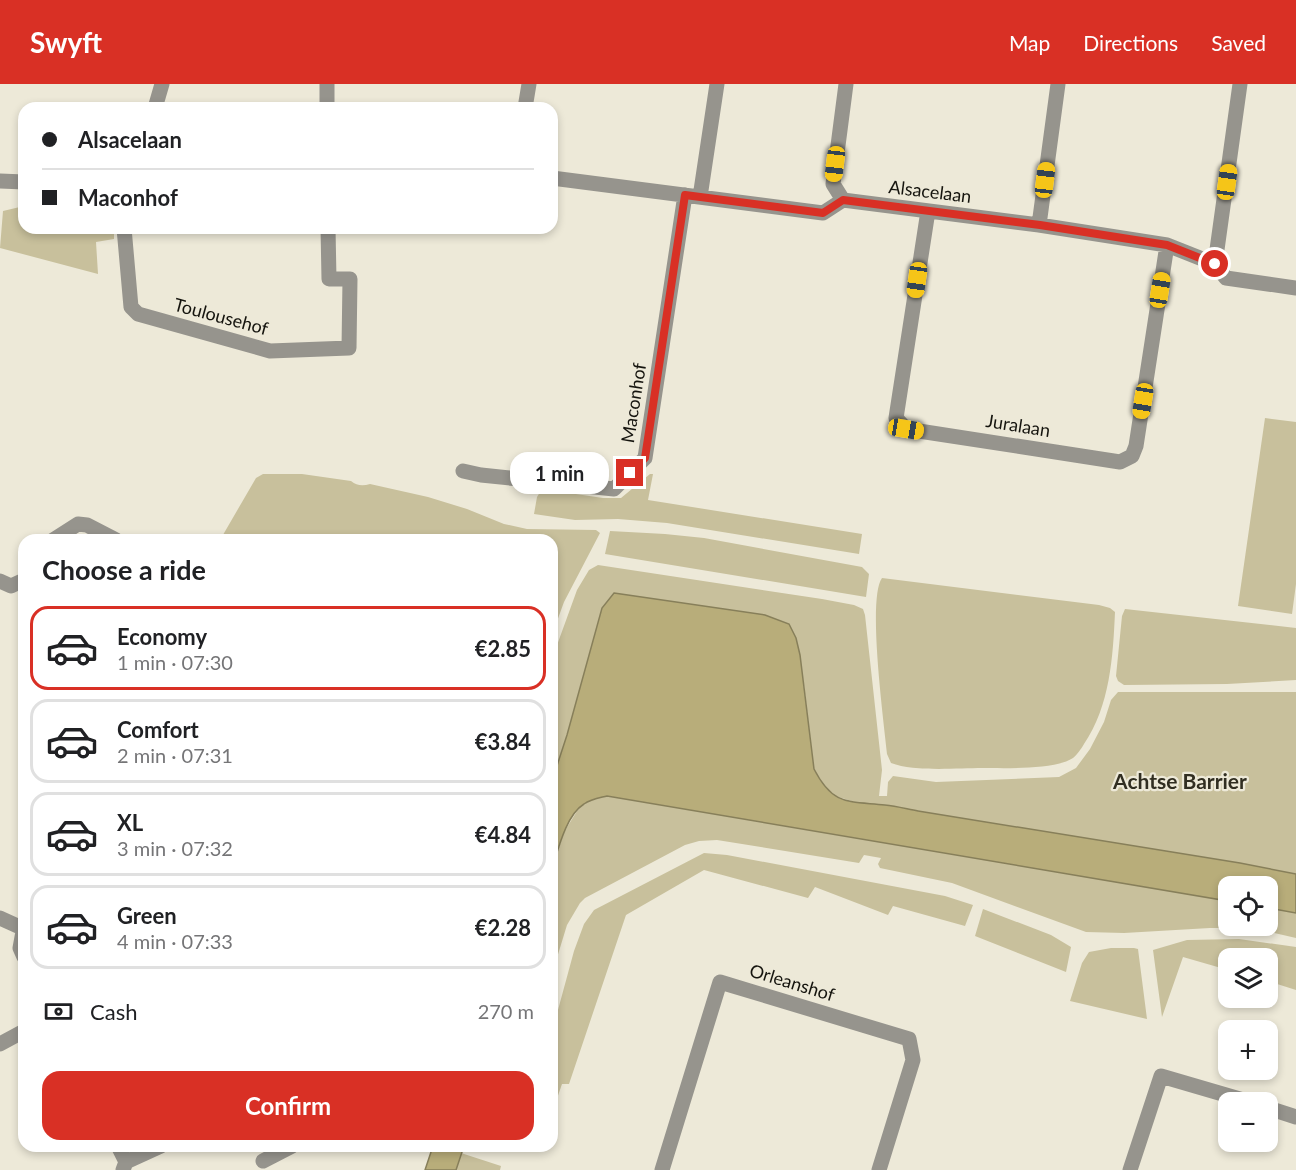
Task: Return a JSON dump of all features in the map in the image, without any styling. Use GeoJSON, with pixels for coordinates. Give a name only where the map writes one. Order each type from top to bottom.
{"type":"FeatureCollection","features":[{"type":"Feature","properties":{"kind":"street"},"geometry":{"type":"LineString","coordinates":[[157,102],[162,84]]}},
{"type":"Feature","properties":{"kind":"street"},"geometry":{"type":"LineString","coordinates":[[327,84],[327,102]]}},
{"type":"Feature","properties":{"kind":"street"},"geometry":{"type":"LineString","coordinates":[[526,102],[529,84]]}},
{"type":"Feature","properties":{"kind":"street"},"geometry":{"type":"LineString","coordinates":[[693,196],[717,84]]}},
{"type":"Feature","properties":{"kind":"street"},"geometry":{"type":"LineString","coordinates":[[558,179],[823,213],[843,200],[833,184],[846,84]]}},
{"type":"Feature","properties":{"kind":"street"},"geometry":{"type":"LineString","coordinates":[[1040,225],[1058,84]]}},
{"type":"Feature","properties":{"kind":"street"},"geometry":{"type":"LineString","coordinates":[[1215,264],[1240,84]]}},
{"type":"Feature","properties":{"kind":"street"},"geometry":{"type":"LineString","coordinates":[[0,181],[18,182]]}},
{"type":"Feature","properties":{"kind":"street","name":"Maconhof"},"geometry":{"type":"LineString","coordinates":[[463,471],[482,476],[614,489],[645,458],[693,196]]}},
{"type":"Feature","properties":{"kind":"street","name":"Alsacelaan"},"geometry":{"type":"LineString","coordinates":[[843,200],[1040,225],[1167,245],[1215,264],[1226,278],[1296,288]]}},
{"type":"Feature","properties":{"kind":"street","name":"Juralaan"},"geometry":{"type":"LineString","coordinates":[[928,211],[896,418],[906,429],[1120,462],[1132,456],[1136,446],[1167,245]]}},
{"type":"Feature","properties":{"kind":"street","name":"Toulousehof"},"geometry":{"type":"LineString","coordinates":[[125,234],[131,307],[138,314],[270,351],[349,348],[350,279],[329,279],[328,234]]}},
{"type":"Feature","properties":{"kind":"street"},"geometry":{"type":"LineString","coordinates":[[62,534],[78,524],[87,525],[104,534]]}},
{"type":"Feature","properties":{"kind":"street"},"geometry":{"type":"LineString","coordinates":[[0,581],[10,586],[18,583]]}},
{"type":"Feature","properties":{"kind":"street"},"geometry":{"type":"LineString","coordinates":[[0,918],[18,925]]}},
{"type":"Feature","properties":{"kind":"street","name":"Orleanshof"},"geometry":{"type":"LineString","coordinates":[[662,1170],[720,982],[909,1039],[913,1060],[879,1170]]}},
{"type":"Feature","properties":{"kind":"street"},"geometry":{"type":"LineString","coordinates":[[0,1044],[18,1034]]}},
{"type":"Feature","properties":{"kind":"street"},"geometry":{"type":"LineString","coordinates":[[1130,1170],[1161,1076],[1218,1093]]}},
{"type":"Feature","properties":{"kind":"street"},"geometry":{"type":"LineString","coordinates":[[1278,1111],[1296,1117]]}},
{"type":"Feature","properties":{"kind":"street"},"geometry":{"type":"LineString","coordinates":[[124,1166],[150,1152]]}},
{"type":"Feature","properties":{"kind":"street"},"geometry":{"type":"LineString","coordinates":[[263,1159],[279,1152]]}},
{"type":"Feature","properties":{"kind":"shaded area"},"geometry":{"type":"Polygon","coordinates":[[[18,207],[18,234],[114,234],[114,239],[96,242],[98,274],[0,248],[3,211],[18,207]]]}},
{"type":"Feature","properties":{"kind":"shaded area"},"geometry":{"type":"Polygon","coordinates":[[[1265,418],[1296,422],[1296,584],[1292,614],[1238,606],[1265,418]]]}},
{"type":"Feature","properties":{"kind":"shaded area"},"geometry":{"type":"Polygon","coordinates":[[[263,474],[302,474],[351,481],[360,485],[370,484],[428,497],[504,524],[527,529],[596,530],[600,533],[564,602],[558,618],[558,534],[223,534],[256,478],[263,474]]]}},
{"type":"Feature","properties":{"kind":"shaded area"},"geometry":{"type":"Polygon","coordinates":[[[653,474],[648,500],[862,534],[859,554],[667,523],[618,519],[575,520],[534,514],[537,497],[542,489],[603,498],[621,498],[653,474]]]}},
{"type":"Feature","properties":{"kind":"shaded area"},"geometry":{"type":"Polygon","coordinates":[[[610,531],[704,538],[862,567],[869,574],[866,597],[605,554],[610,531]]]}},
{"type":"Feature","properties":{"kind":"shaded area"},"geometry":{"type":"Polygon","coordinates":[[[598,565],[822,599],[863,609],[882,770],[879,796],[887,796],[888,782],[893,776],[936,782],[1059,777],[1076,768],[1090,749],[1104,722],[1111,700],[1118,692],[1296,692],[1296,874],[887,805],[858,803],[832,795],[823,786],[814,769],[796,638],[614,593],[602,608],[558,763],[558,642],[577,590],[589,570],[598,565]]]}},
{"type":"Feature","properties":{"kind":"shaded area"},"geometry":{"type":"Polygon","coordinates":[[[882,578],[1099,605],[1115,612],[1109,681],[1105,697],[1093,729],[1076,755],[1065,762],[1029,768],[923,769],[891,763],[887,754],[876,634],[878,590],[882,578]]]}},
{"type":"Feature","properties":{"kind":"shaded area"},"geometry":{"type":"Polygon","coordinates":[[[614,593],[765,615],[789,624],[796,638],[814,769],[828,790],[835,796],[851,802],[893,806],[1296,874],[1296,913],[1278,910],[1278,876],[1218,876],[1218,899],[607,796],[587,802],[578,809],[568,824],[558,852],[558,763],[602,608],[614,593]]]}},
{"type":"Feature","properties":{"kind":"shaded area"},"geometry":{"type":"Polygon","coordinates":[[[1125,609],[1296,628],[1296,680],[1227,684],[1124,685],[1118,681],[1116,676],[1122,616],[1125,609]]]}},
{"type":"Feature","properties":{"kind":"shaded area"},"geometry":{"type":"Polygon","coordinates":[[[607,796],[1218,899],[1218,928],[1124,933],[1086,932],[952,883],[880,868],[878,864],[881,858],[864,855],[859,863],[717,840],[685,845],[585,898],[567,925],[558,954],[558,850],[564,832],[579,808],[592,799],[607,796]]]}},
{"type":"Feature","properties":{"kind":"shaded area"},"geometry":{"type":"Polygon","coordinates":[[[704,853],[727,855],[945,896],[973,905],[965,926],[893,906],[888,915],[815,887],[808,898],[704,870],[626,915],[569,1084],[562,1084],[558,1096],[558,1010],[574,951],[584,924],[594,910],[704,853]]]}},
{"type":"Feature","properties":{"kind":"shaded area"},"geometry":{"type":"Polygon","coordinates":[[[983,909],[1051,935],[1071,947],[1066,972],[975,936],[983,909]]]}},
{"type":"Feature","properties":{"kind":"shaded area"},"geometry":{"type":"Polygon","coordinates":[[[1278,910],[1296,913],[1296,938],[1278,934],[1278,910]]]}},
{"type":"Feature","properties":{"kind":"shaded area"},"geometry":{"type":"Polygon","coordinates":[[[1239,939],[1296,947],[1296,990],[1278,984],[1278,948],[1218,948],[1218,967],[1183,957],[1162,1017],[1153,950],[1187,940],[1239,939]]]}},
{"type":"Feature","properties":{"kind":"shaded area"},"geometry":{"type":"Polygon","coordinates":[[[1111,948],[1138,949],[1147,1019],[1070,1001],[1082,963],[1089,952],[1111,948]]]}},
{"type":"Feature","properties":{"kind":"shaded area"},"geometry":{"type":"Polygon","coordinates":[[[431,1152],[462,1152],[456,1170],[425,1170],[431,1152]]]}},
{"type":"Feature","properties":{"kind":"shaded area"},"geometry":{"type":"Polygon","coordinates":[[[461,1153],[501,1166],[500,1170],[456,1170],[461,1153]]]}},
{"type":"Feature","properties":{"kind":"district","name":"Achtse Barrier"},"geometry":{"type":"Point","coordinates":[1180,782]}},
{"type":"Feature","properties":{"kind":"route"},"geometry":{"type":"LineString","coordinates":[[630,473],[645,458],[685,195],[823,213],[843,200],[1040,225],[1167,245],[1215,264]]}}]}
